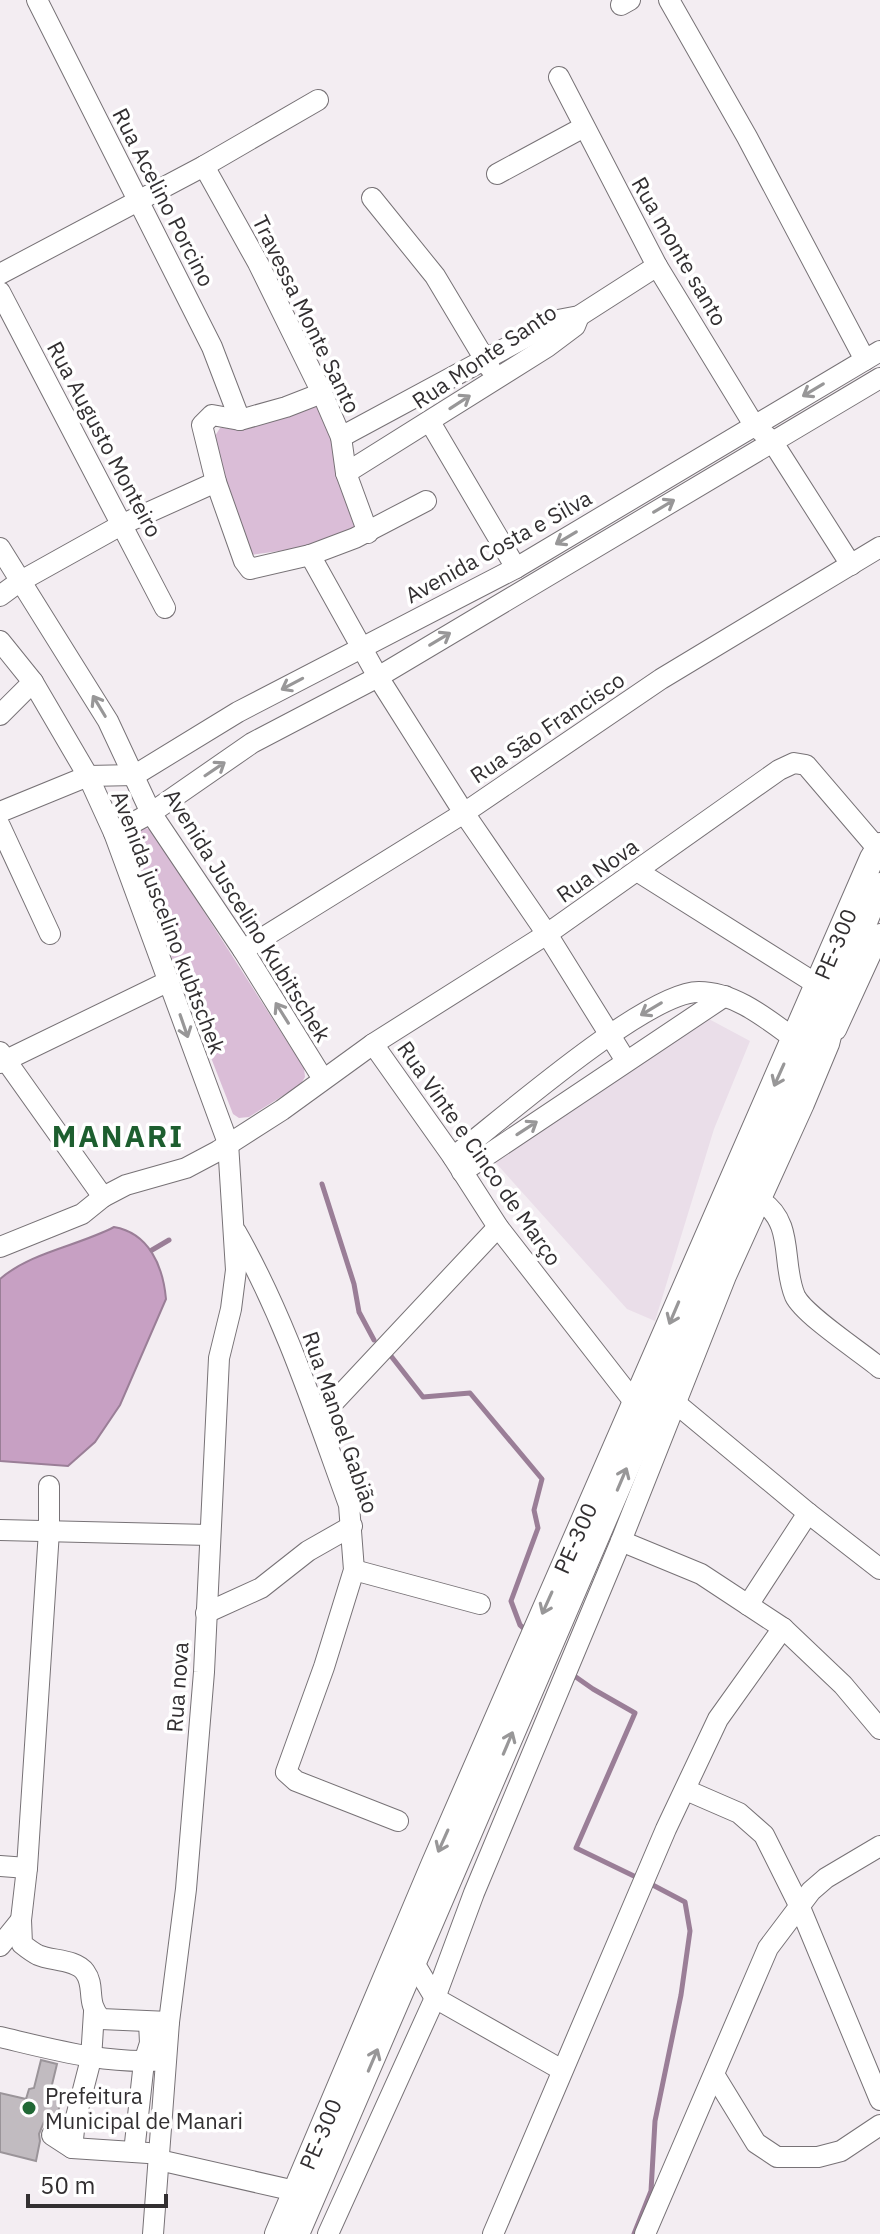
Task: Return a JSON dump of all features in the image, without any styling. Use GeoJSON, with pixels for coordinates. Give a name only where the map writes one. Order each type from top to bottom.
{"type":"FeatureCollection","features":[{"type":"Feature","properties":{"kind":"main road","name":"PE-300"},"geometry":{"type":"LineString","coordinates":[[277,2234],[295,2191],[320,2161],[414,1963],[812,1045],[829,984],[879,846]]}},
{"type":"Feature","properties":{"kind":"main road","name":"PE-300"},"geometry":{"type":"LineString","coordinates":[[829,984],[880,885]]}},
{"type":"Feature","properties":{"kind":"main road","name":"PE-300"},"geometry":{"type":"LineString","coordinates":[[297,2234],[320,2161],[433,1865],[656,1402]]}},
{"type":"Feature","properties":{"kind":"street","name":"Rua Acelino Porcino"},"geometry":{"type":"LineString","coordinates":[[37,0],[212,347],[240,420]]}},
{"type":"Feature","properties":{"kind":"street"},"geometry":{"type":"LineString","coordinates":[[669,0],[873,355]]}},
{"type":"Feature","properties":{"kind":"street","name":"Rua monte santo"},"geometry":{"type":"LineString","coordinates":[[559,77],[657,266],[754,425],[772,441],[851,565]]}},
{"type":"Feature","properties":{"kind":"street"},"geometry":{"type":"LineString","coordinates":[[0,274],[204,166],[318,100]]}},
{"type":"Feature","properties":{"kind":"street"},"geometry":{"type":"LineString","coordinates":[[497,174],[584,127]]}},
{"type":"Feature","properties":{"kind":"street","name":"Travessa Monte Santo"},"geometry":{"type":"LineString","coordinates":[[204,166],[258,263],[322,393],[341,437],[346,473],[368,533]]}},
{"type":"Feature","properties":{"kind":"street"},"geometry":{"type":"LineString","coordinates":[[372,198],[435,276],[497,378]]}},
{"type":"Feature","properties":{"kind":"street"},"geometry":{"type":"LineString","coordinates":[[579,316],[657,266]]}},
{"type":"Feature","properties":{"kind":"street","name":"Rua Augusto Monteiro"},"geometry":{"type":"LineString","coordinates":[[0,292],[165,608]]}},
{"type":"Feature","properties":{"kind":"street","name":"Rua Monte Santo"},"geometry":{"type":"LineString","coordinates":[[341,437],[558,320],[579,316]]}},
{"type":"Feature","properties":{"kind":"street","name":"Rua Monte Santo"},"geometry":{"type":"LineString","coordinates":[[346,473],[430,422],[575,326],[579,316]]}},
{"type":"Feature","properties":{"kind":"street","name":"Avenida Costa e Silva"},"geometry":{"type":"LineString","coordinates":[[135,775],[238,712],[516,568],[873,355]]}},
{"type":"Feature","properties":{"kind":"street"},"geometry":{"type":"LineString","coordinates":[[114,833],[151,813],[252,743],[378,677],[880,378]]}},
{"type":"Feature","properties":{"kind":"street"},"geometry":{"type":"LineString","coordinates":[[322,393],[240,420],[212,415],[202,425],[216,482],[244,561],[250,569],[310,555],[368,533],[426,501]]}},
{"type":"Feature","properties":{"kind":"street","name":"Rua monte santo"},"geometry":{"type":"LineString","coordinates":[[430,422],[516,568]]}},
{"type":"Feature","properties":{"kind":"street"},"geometry":{"type":"LineString","coordinates":[[0,596],[19,582],[123,524],[216,482]]}},
{"type":"Feature","properties":{"kind":"street","name":"Rua São Francisco"},"geometry":{"type":"LineString","coordinates":[[243,950],[464,813],[661,679],[880,547]]}},
{"type":"Feature","properties":{"kind":"street","name":"Avenida Juscelino Kubitschek"},"geometry":{"type":"LineString","coordinates":[[0,548],[108,721],[151,813],[243,950],[323,1079]]}},
{"type":"Feature","properties":{"kind":"street"},"geometry":{"type":"LineString","coordinates":[[310,555],[378,677],[464,813],[547,934],[626,1061]]}},
{"type":"Feature","properties":{"kind":"street","name":"Avenida juscelino kubtschek"},"geometry":{"type":"LineString","coordinates":[[0,641],[33,682],[57,722],[88,776],[114,833],[228,1143]]}},
{"type":"Feature","properties":{"kind":"street"},"geometry":{"type":"LineString","coordinates":[[0,715],[33,682]]}},
{"type":"Feature","properties":{"kind":"street"},"geometry":{"type":"LineString","coordinates":[[238,712],[252,743]]}},
{"type":"Feature","properties":{"kind":"street","name":"Rua Nova"},"geometry":{"type":"LineString","coordinates":[[0,1247],[82,1214],[103,1197],[126,1185],[186,1168],[228,1143],[282,1110],[373,1044],[547,934],[779,770],[794,763],[806,765],[879,846]]}},
{"type":"Feature","properties":{"kind":"street"},"geometry":{"type":"LineString","coordinates":[[0,812],[88,776],[135,775]]}},
{"type":"Feature","properties":{"kind":"street"},"geometry":{"type":"LineString","coordinates":[[0,826],[50,934]]}},
{"type":"Feature","properties":{"kind":"street"},"geometry":{"type":"LineString","coordinates":[[637,871],[829,984],[836,1018],[812,1045]]}},
{"type":"Feature","properties":{"kind":"street"},"geometry":{"type":"LineString","coordinates":[[328,2234],[435,1998],[474,1893],[621,1541],[656,1402],[726,1276],[761,1201],[812,1045],[880,934]]}},
{"type":"Feature","properties":{"kind":"street"},"geometry":{"type":"LineString","coordinates":[[103,1197],[2,1058],[169,981]]}},
{"type":"Feature","properties":{"kind":"street"},"geometry":{"type":"LineString","coordinates":[[458,1164],[609,1037],[669,999],[698,991],[725,996],[812,1045]]}},
{"type":"Feature","properties":{"kind":"street"},"geometry":{"type":"LineString","coordinates":[[458,1164],[725,996]]}},
{"type":"Feature","properties":{"kind":"street","name":"Rua Vinte e Cinco de Março"},"geometry":{"type":"LineString","coordinates":[[373,1044],[458,1164],[498,1227],[656,1402],[880,1569]]}},
{"type":"Feature","properties":{"kind":"street","name":"Rua nova"},"geometry":{"type":"LineString","coordinates":[[153,2234],[159,2157],[155,2061],[159,2022],[186,1889],[204,1672],[219,1358],[234,1288],[234,1228],[228,1143]]}},
{"type":"Feature","properties":{"kind":"street"},"geometry":{"type":"LineString","coordinates":[[761,1201],[773,1208],[783,1225],[796,1298],[880,1368]]}},
{"type":"Feature","properties":{"kind":"street","name":"Rua Vinte e Cinco de Março"},"geometry":{"type":"LineString","coordinates":[[318,1419],[498,1227]]}},
{"type":"Feature","properties":{"kind":"street","name":"Rua Manoel Gabião"},"geometry":{"type":"LineString","coordinates":[[234,1228],[272,1300],[349,1505],[352,1526],[354,1570],[286,1767],[290,1777],[398,1821]]}},
{"type":"Feature","properties":{"kind":"street"},"geometry":{"type":"LineString","coordinates":[[49,1486],[49,1531],[21,1920],[22,1944],[40,1956],[77,1965],[85,1970],[90,1984],[94,2012],[91,2059],[75,2121],[72,2148]]}},
{"type":"Feature","properties":{"kind":"street"},"geometry":{"type":"LineString","coordinates":[[748,1605],[808,1513]]}},
{"type":"Feature","properties":{"kind":"street"},"geometry":{"type":"LineString","coordinates":[[206,1613],[261,1588],[308,1551],[352,1526]]}},
{"type":"Feature","properties":{"kind":"street"},"geometry":{"type":"LineString","coordinates":[[0,1530],[209,1535]]}},
{"type":"Feature","properties":{"kind":"street"},"geometry":{"type":"LineString","coordinates":[[621,1541],[701,1574],[783,1628],[843,1685],[880,1729]]}},
{"type":"Feature","properties":{"kind":"street"},"geometry":{"type":"LineString","coordinates":[[354,1570],[480,1604]]}},
{"type":"Feature","properties":{"kind":"street"},"geometry":{"type":"LineString","coordinates":[[493,2234],[666,1829],[718,1719],[783,1628]]}},
{"type":"Feature","properties":{"kind":"street"},"geometry":{"type":"LineString","coordinates":[[686,1790],[739,1813],[754,1823],[764,1835],[799,1905],[880,2100]]}},
{"type":"Feature","properties":{"kind":"street"},"geometry":{"type":"LineString","coordinates":[[645,2234],[768,1948],[799,1905],[826,1878],[880,1846]]}},
{"type":"Feature","properties":{"kind":"street"},"geometry":{"type":"LineString","coordinates":[[0,1866],[27,1868]]}},
{"type":"Feature","properties":{"kind":"street"},"geometry":{"type":"LineString","coordinates":[[0,1946],[21,1920]]}},
{"type":"Feature","properties":{"kind":"street"},"geometry":{"type":"LineString","coordinates":[[414,1963],[435,1998],[562,2070]]}},
{"type":"Feature","properties":{"kind":"street"},"geometry":{"type":"LineString","coordinates":[[94,2012],[101,2019],[159,2022]]}},
{"type":"Feature","properties":{"kind":"street"},"geometry":{"type":"LineString","coordinates":[[0,2037],[91,2059],[155,2061],[134,2152]]}},
{"type":"Feature","properties":{"kind":"street"},"geometry":{"type":"LineString","coordinates":[[715,2076],[756,2143],[777,2157],[818,2157],[841,2151],[880,2125]]}},
{"type":"Feature","properties":{"kind":"street"},"geometry":{"type":"LineString","coordinates":[[52,2135],[72,2148],[134,2152],[295,2191]]}},
{"type":"Feature","properties":{"kind":"street"},"geometry":{"type":"LineString","coordinates":[[320,2161],[354,2176]]}},
{"type":"Feature","properties":{"kind":"shaded area"},"geometry":{"type":"Polygon","coordinates":[[[313,404],[325,414],[357,529],[301,548],[250,555],[214,443],[215,436],[220,428],[313,404]]]}},
{"type":"Feature","properties":{"kind":"shaded area"},"geometry":{"type":"Polygon","coordinates":[[[143,828],[151,829],[304,1068],[305,1077],[300,1085],[249,1117],[239,1118],[233,1114],[126,840],[143,828]]]}},
{"type":"Feature","properties":{"kind":"shaded area"},"geometry":{"type":"Polygon","coordinates":[[[707,1018],[750,1041],[714,1129],[655,1321],[627,1309],[495,1162],[707,1018]]]}},
{"type":"Feature","properties":{"kind":"shaded area"},"geometry":{"type":"Polygon","coordinates":[[[114,1227],[136,1236],[152,1253],[162,1275],[166,1299],[120,1405],[95,1442],[68,1466],[0,1461],[0,1279],[26,1262],[114,1227]]]}},
{"type":"Feature","properties":{"kind":"building","name":"Prefeitura Municipal de Manari"},"geometry":{"type":"Polygon","coordinates":[[[41,2060],[57,2064],[49,2097],[61,2100],[56,2120],[46,2117],[39,2134],[36,2161],[0,2152],[0,2093],[26,2099],[29,2089],[34,2088],[41,2060]]]}},
{"type":"Feature","properties":{"kind":"waterway"},"geometry":{"type":"LineString","coordinates":[[322,1184],[354,1284],[359,1312],[374,1340]]}},
{"type":"Feature","properties":{"kind":"waterway"},"geometry":{"type":"LineString","coordinates":[[152,1250],[169,1240]]}},
{"type":"Feature","properties":{"kind":"waterway"},"geometry":{"type":"LineString","coordinates":[[391,1356],[423,1397],[470,1393],[542,1479],[534,1510],[538,1528],[511,1601],[520,1625],[528,1632]]}},
{"type":"Feature","properties":{"kind":"waterway"},"geometry":{"type":"LineString","coordinates":[[573,1675],[635,1713],[576,1848],[638,1878]]}},
{"type":"Feature","properties":{"kind":"waterway"},"geometry":{"type":"LineString","coordinates":[[634,2234],[651,2191],[655,2121],[681,1995],[690,1931],[685,1902],[647,1882]]}},
{"type":"Feature","properties":{"kind":"place","name":"Prefeitura Municipal de Manari"},"geometry":{"type":"Point","coordinates":[29,2108]}},
{"type":"Feature","properties":{"kind":"district","name":"MANARI"},"geometry":{"type":"Point","coordinates":[118,1135]}}]}
